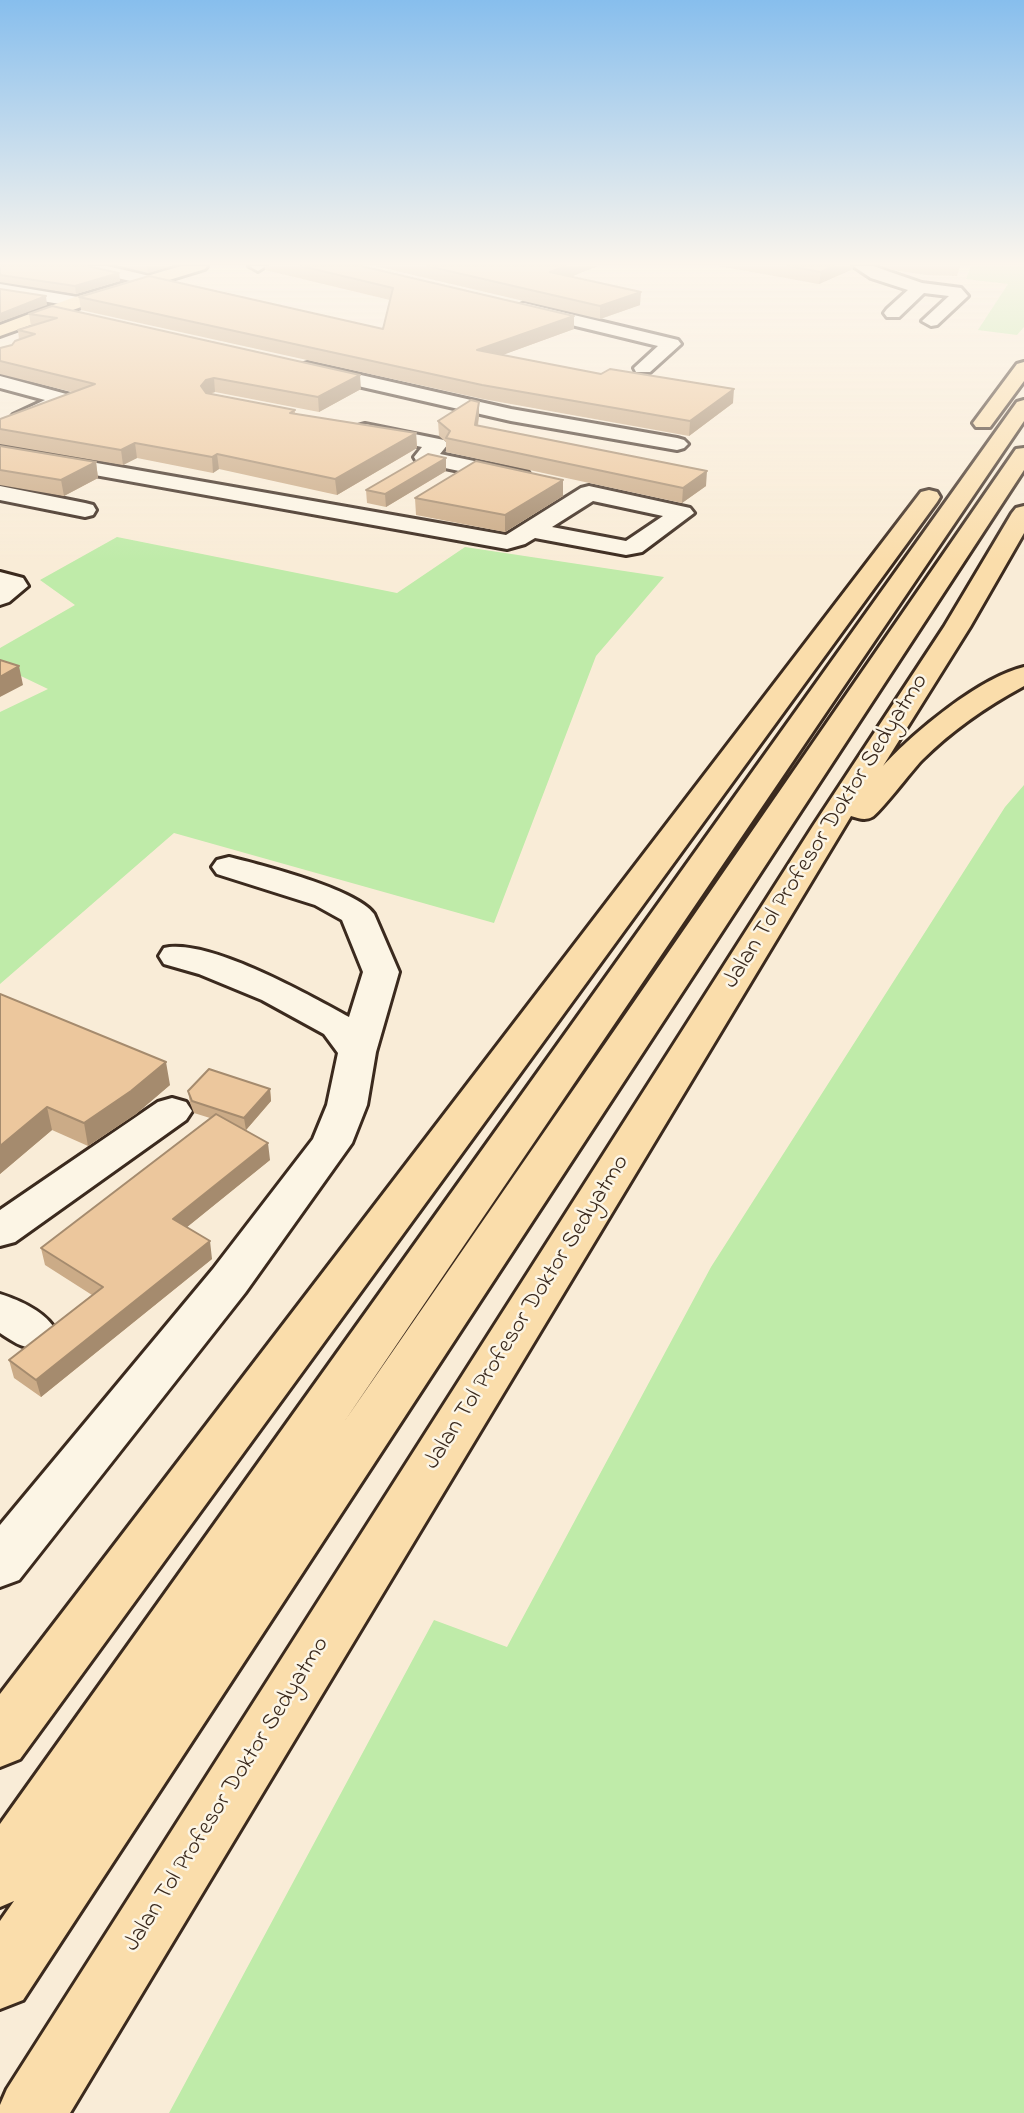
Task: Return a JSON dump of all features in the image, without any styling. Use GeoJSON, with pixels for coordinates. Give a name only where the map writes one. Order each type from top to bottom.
{"type":"FeatureCollection","features":[{"type":"Feature","properties":{"kind":"main road"},"geometry":{"type":"LineString","coordinates":[[0,1740],[873,575],[1024,368]]}},
{"type":"Feature","properties":{"kind":"main road"},"geometry":{"type":"LineString","coordinates":[[0,1876],[1024,406]]}},
{"type":"Feature","properties":{"kind":"main road","name":"Jalan Tol Profesor Doktor Sedyatmo"},"geometry":{"type":"LineString","coordinates":[[0,1977],[1024,454]]}},
{"type":"Feature","properties":{"kind":"main road","name":"Jalan Tol Profesor Doktor Sedyatmo"},"geometry":{"type":"LineString","coordinates":[[31,2113],[836,814],[957,627],[1024,513]]}},
{"type":"Feature","properties":{"kind":"main road"},"geometry":{"type":"LineString","coordinates":[[334,1624],[865,807],[896,770],[933,734],[970,707],[1024,675]]}},
{"type":"Feature","properties":{"kind":"street"},"geometry":{"type":"LineString","coordinates":[[288,365],[511,415],[677,443]]}},
{"type":"Feature","properties":{"kind":"street"},"geometry":{"type":"LineString","coordinates":[[643,368],[647,365]]}},
{"type":"Feature","properties":{"kind":"street"},"geometry":{"type":"LineString","coordinates":[[0,382],[63,399],[0,428]]}},
{"type":"Feature","properties":{"kind":"street"},"geometry":{"type":"LineString","coordinates":[[342,425],[437,444],[425,457],[404,470]]}},
{"type":"Feature","properties":{"kind":"street"},"geometry":{"type":"LineString","coordinates":[[596,450],[619,434]]}},
{"type":"Feature","properties":{"kind":"street"},"geometry":{"type":"LineString","coordinates":[[0,452],[507,542],[532,530],[589,493]]}},
{"type":"Feature","properties":{"kind":"street"},"geometry":{"type":"LineString","coordinates":[[425,457],[537,481]]}},
{"type":"Feature","properties":{"kind":"street"},"geometry":{"type":"LineString","coordinates":[[450,481],[473,467]]}},
{"type":"Feature","properties":{"kind":"street"},"geometry":{"type":"LineString","coordinates":[[532,530],[626,548],[635,547],[682,515],[676,510],[563,487]]}},
{"type":"Feature","properties":{"kind":"street"},"geometry":{"type":"LineString","coordinates":[[0,492],[85,510]]}},
{"type":"Feature","properties":{"kind":"street"},"geometry":{"type":"LineString","coordinates":[[330,512],[361,494]]}},
{"type":"Feature","properties":{"kind":"street"},"geometry":{"type":"LineString","coordinates":[[383,522],[417,501]]}},
{"type":"Feature","properties":{"kind":"street"},"geometry":{"type":"LineString","coordinates":[[0,579],[14,583],[15,586],[0,597]]}},
{"type":"Feature","properties":{"kind":"street"},"geometry":{"type":"LineString","coordinates":[[0,1564],[229,1281],[332,1143],[348,1105],[357,1052],[381,972],[357,914],[327,898],[229,867]]}},
{"type":"Feature","properties":{"kind":"street"},"geometry":{"type":"LineString","coordinates":[[177,956],[212,967],[285,998],[337,1026],[357,1052]]}},
{"type":"Feature","properties":{"kind":"street"},"geometry":{"type":"LineString","coordinates":[[0,1231],[172,1111]]}},
{"type":"Feature","properties":{"kind":"green space"},"geometry":{"type":"Polygon","coordinates":[[[117,537],[397,593],[465,547],[664,577],[596,656],[494,923],[174,833],[0,984],[0,712],[48,689],[0,666],[0,648],[75,605],[40,580],[117,537]]]}},
{"type":"Feature","properties":{"kind":"green space"},"geometry":{"type":"Polygon","coordinates":[[[1024,785],[1024,2113],[169,2113],[434,1620],[507,1647],[711,1267],[1005,807],[1024,785]]]}},
{"type":"Feature","properties":{"kind":"building"},"geometry":{"type":"Polygon","coordinates":[[[15,365],[314,365],[360,375],[318,397],[214,378],[206,380],[201,386],[206,393],[295,410],[290,413],[416,433],[335,479],[217,454],[212,457],[135,443],[121,450],[0,429],[0,419],[95,384],[15,365]]]}},
{"type":"Feature","properties":{"kind":"building"},"geometry":{"type":"Polygon","coordinates":[[[389,365],[552,365],[601,374],[610,369],[734,389],[690,421],[482,385],[389,365]]]}},
{"type":"Feature","properties":{"kind":"building"},"geometry":{"type":"Polygon","coordinates":[[[471,400],[479,402],[475,425],[707,471],[683,488],[446,438],[450,431],[438,421],[471,400]]]}},
{"type":"Feature","properties":{"kind":"building"},"geometry":{"type":"Polygon","coordinates":[[[0,446],[96,462],[61,480],[0,470],[0,446]]]}},
{"type":"Feature","properties":{"kind":"building"},"geometry":{"type":"Polygon","coordinates":[[[428,454],[446,458],[385,494],[366,490],[428,454]]]}},
{"type":"Feature","properties":{"kind":"building"},"geometry":{"type":"Polygon","coordinates":[[[476,461],[563,480],[505,515],[415,498],[476,461]]]}},
{"type":"Feature","properties":{"kind":"building"},"geometry":{"type":"Polygon","coordinates":[[[0,660],[19,666],[0,677],[0,660]]]}},
{"type":"Feature","properties":{"kind":"building"},"geometry":{"type":"Polygon","coordinates":[[[0,994],[166,1062],[131,1091],[84,1123],[47,1107],[0,1146],[0,994]]]}},
{"type":"Feature","properties":{"kind":"building"},"geometry":{"type":"Polygon","coordinates":[[[209,1069],[270,1089],[244,1118],[192,1101],[188,1091],[209,1069]]]}},
{"type":"Feature","properties":{"kind":"building"},"geometry":{"type":"Polygon","coordinates":[[[216,1114],[268,1143],[173,1219],[210,1241],[36,1380],[9,1360],[103,1287],[41,1248],[216,1114]]]}}]}
